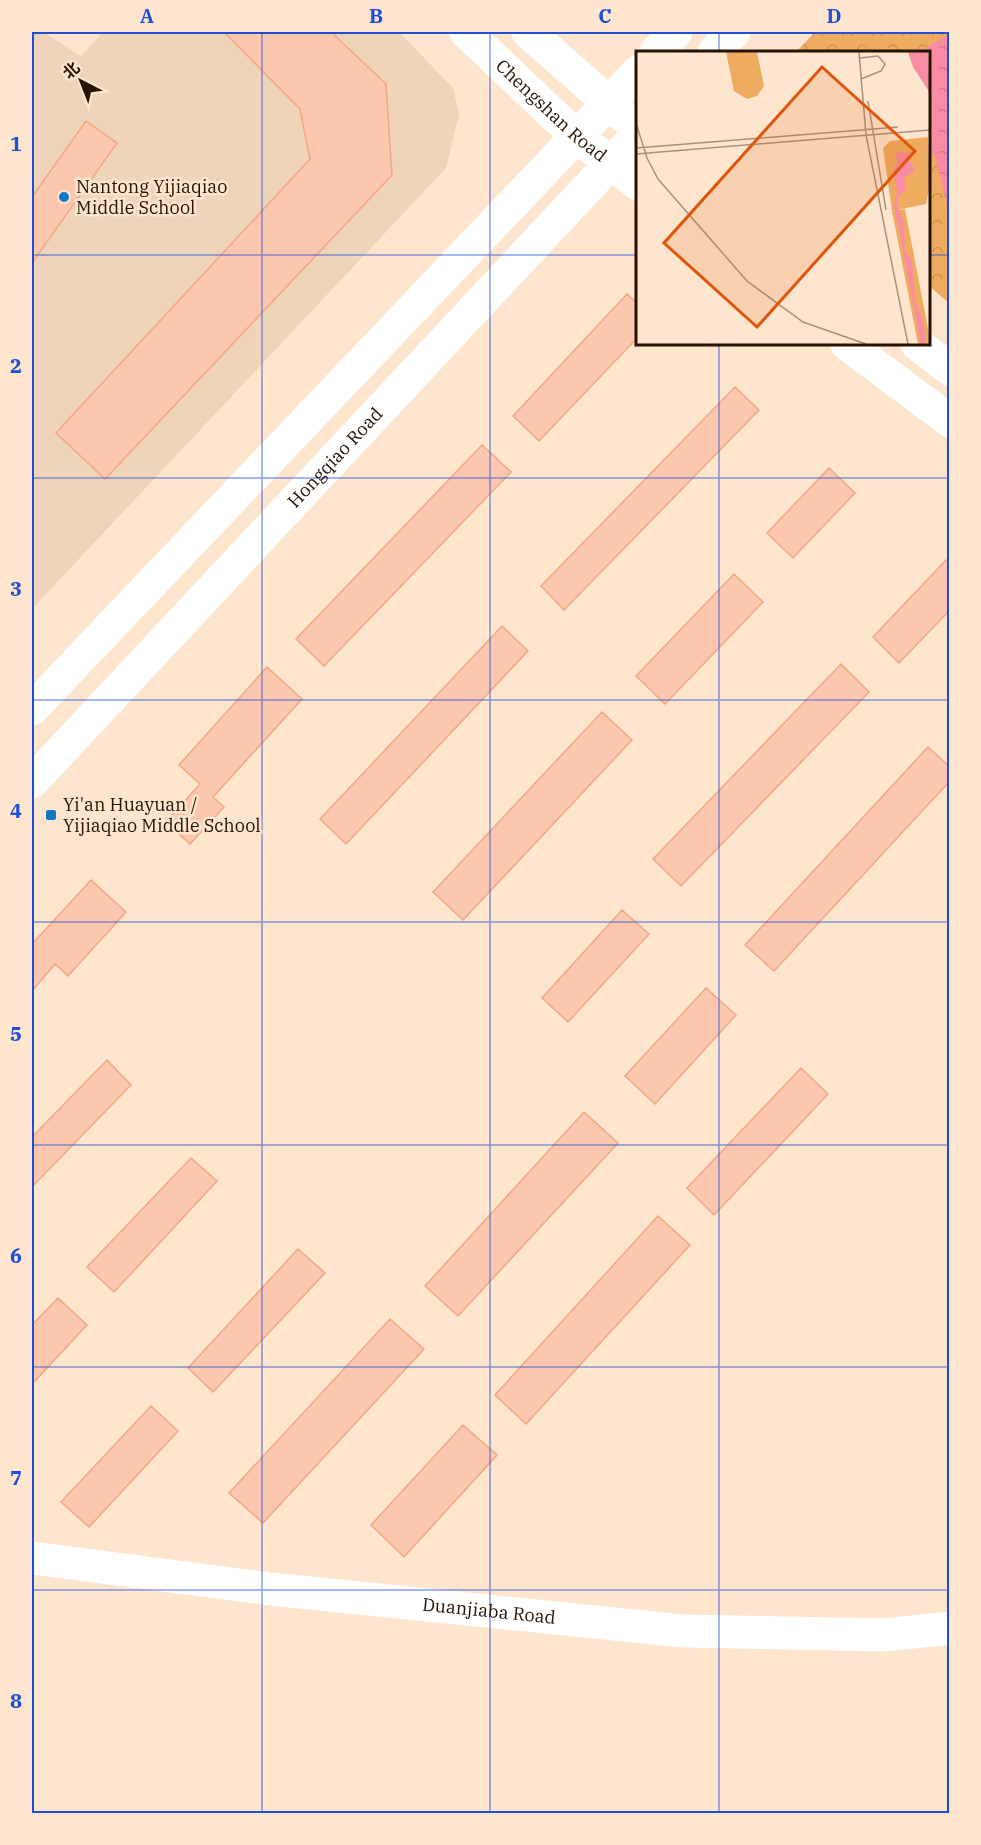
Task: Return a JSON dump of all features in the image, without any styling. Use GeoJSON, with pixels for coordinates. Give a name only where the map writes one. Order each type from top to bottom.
{"type":"FeatureCollection","features":[{"type":"Feature","properties":{"kind":"main road","name":"Chengshan Road"},"geometry":{"type":"LineString","coordinates":[[466,32],[576,136],[636,183]]}},
{"type":"Feature","properties":{"kind":"main road"},"geometry":{"type":"LineString","coordinates":[[528,32],[636,126]]}},
{"type":"Feature","properties":{"kind":"main road"},"geometry":{"type":"LineString","coordinates":[[657,51],[676,32]]}},
{"type":"Feature","properties":{"kind":"main road"},"geometry":{"type":"LineString","coordinates":[[715,51],[734,32]]}},
{"type":"Feature","properties":{"kind":"main road"},"geometry":{"type":"LineString","coordinates":[[32,709],[636,74]]}},
{"type":"Feature","properties":{"kind":"main road","name":"Hongqiao Road"},"geometry":{"type":"LineString","coordinates":[[32,782],[636,136]]}},
{"type":"Feature","properties":{"kind":"main road"},"geometry":{"type":"LineString","coordinates":[[848,345],[950,421]]}},
{"type":"Feature","properties":{"kind":"main road"},"geometry":{"type":"LineString","coordinates":[[918,345],[950,369]]}},
{"type":"Feature","properties":{"kind":"main road","name":"Duanjiaba Road"},"geometry":{"type":"LineString","coordinates":[[32,1558],[271,1589],[683,1632],[885,1635],[950,1628]]}},
{"type":"Feature","properties":{"kind":"shaded area"},"geometry":{"type":"Polygon","coordinates":[[[32,32],[43,32],[81,56],[103,32],[399,32],[453,88],[459,115],[446,168],[32,609],[32,32]]]}},
{"type":"Feature","properties":{"kind":"green space"},"geometry":{"type":"Polygon","coordinates":[[[815,32],[949,32],[949,303],[930,287],[930,51],[797,51],[815,32]]]}},
{"type":"Feature","properties":{"kind":"water"},"geometry":{"type":"Polygon","coordinates":[[[949,34],[949,214],[935,155],[930,152],[930,51],[921,51],[949,34]]]}},
{"type":"Feature","properties":{"kind":"building"},"geometry":{"type":"Polygon","coordinates":[[[224,32],[331,32],[386,84],[392,175],[105,479],[56,433],[310,159],[300,109],[224,32]]]}},
{"type":"Feature","properties":{"kind":"building"},"geometry":{"type":"Polygon","coordinates":[[[86,121],[117,143],[32,263],[32,197],[86,121]]]}},
{"type":"Feature","properties":{"kind":"building"},"geometry":{"type":"Polygon","coordinates":[[[627,294],[636,302],[636,339],[539,441],[513,416],[627,294]]]}},
{"type":"Feature","properties":{"kind":"building"},"geometry":{"type":"Polygon","coordinates":[[[735,387],[759,410],[564,610],[541,586],[735,387]]]}},
{"type":"Feature","properties":{"kind":"building"},"geometry":{"type":"Polygon","coordinates":[[[482,445],[511,472],[324,666],[296,639],[482,445]]]}},
{"type":"Feature","properties":{"kind":"building"},"geometry":{"type":"Polygon","coordinates":[[[829,468],[855,493],[793,558],[767,533],[829,468]]]}},
{"type":"Feature","properties":{"kind":"building"},"geometry":{"type":"Polygon","coordinates":[[[946,560],[950,563],[950,610],[899,663],[873,637],[946,560]]]}},
{"type":"Feature","properties":{"kind":"building"},"geometry":{"type":"Polygon","coordinates":[[[734,574],[763,602],[665,704],[636,676],[734,574]]]}},
{"type":"Feature","properties":{"kind":"building"},"geometry":{"type":"Polygon","coordinates":[[[502,626],[528,651],[346,844],[320,819],[502,626]]]}},
{"type":"Feature","properties":{"kind":"building"},"geometry":{"type":"Polygon","coordinates":[[[841,664],[869,692],[681,886],[653,859],[841,664]]]}},
{"type":"Feature","properties":{"kind":"building"},"geometry":{"type":"Polygon","coordinates":[[[267,667],[302,699],[213,797],[224,807],[190,844],[166,822],[200,784],[179,765],[267,667]]]}},
{"type":"Feature","properties":{"kind":"building"},"geometry":{"type":"Polygon","coordinates":[[[602,712],[632,740],[463,920],[433,892],[602,712]]]}},
{"type":"Feature","properties":{"kind":"building"},"geometry":{"type":"Polygon","coordinates":[[[928,747],[950,767],[950,781],[774,971],[745,945],[928,747]]]}},
{"type":"Feature","properties":{"kind":"building"},"geometry":{"type":"Polygon","coordinates":[[[91,880],[126,912],[68,976],[55,964],[32,991],[32,940],[34,942],[91,880]]]}},
{"type":"Feature","properties":{"kind":"building"},"geometry":{"type":"Polygon","coordinates":[[[622,910],[649,934],[568,1022],[542,998],[622,910]]]}},
{"type":"Feature","properties":{"kind":"building"},"geometry":{"type":"Polygon","coordinates":[[[706,988],[736,1015],[655,1104],[625,1076],[706,988]]]}},
{"type":"Feature","properties":{"kind":"building"},"geometry":{"type":"Polygon","coordinates":[[[107,1060],[131,1085],[32,1187],[32,1137],[107,1060]]]}},
{"type":"Feature","properties":{"kind":"building"},"geometry":{"type":"Polygon","coordinates":[[[801,1068],[828,1094],[714,1215],[687,1188],[801,1068]]]}},
{"type":"Feature","properties":{"kind":"building"},"geometry":{"type":"Polygon","coordinates":[[[584,1112],[618,1143],[458,1316],[425,1286],[584,1112]]]}},
{"type":"Feature","properties":{"kind":"building"},"geometry":{"type":"Polygon","coordinates":[[[191,1158],[217,1181],[114,1292],[87,1267],[191,1158]]]}},
{"type":"Feature","properties":{"kind":"building"},"geometry":{"type":"Polygon","coordinates":[[[658,1216],[690,1245],[526,1424],[495,1395],[658,1216]]]}},
{"type":"Feature","properties":{"kind":"building"},"geometry":{"type":"Polygon","coordinates":[[[298,1249],[325,1273],[213,1392],[188,1368],[298,1249]]]}},
{"type":"Feature","properties":{"kind":"building"},"geometry":{"type":"Polygon","coordinates":[[[58,1298],[87,1325],[32,1384],[32,1325],[58,1298]]]}},
{"type":"Feature","properties":{"kind":"building"},"geometry":{"type":"Polygon","coordinates":[[[390,1319],[424,1349],[263,1523],[229,1493],[390,1319]]]}},
{"type":"Feature","properties":{"kind":"building"},"geometry":{"type":"Polygon","coordinates":[[[151,1406],[178,1431],[89,1527],[61,1502],[151,1406]]]}},
{"type":"Feature","properties":{"kind":"building"},"geometry":{"type":"Polygon","coordinates":[[[463,1425],[497,1455],[404,1557],[371,1525],[463,1425]]]}},
{"type":"Feature","properties":{"kind":"place","name":"Nantong Yijiaqiao Middle School"},"geometry":{"type":"Point","coordinates":[64,197]}},
{"type":"Feature","properties":{"kind":"place","name":"Yi'an Huayuan / Yijiaqiao Middle School"},"geometry":{"type":"Point","coordinates":[51,815]}}]}
